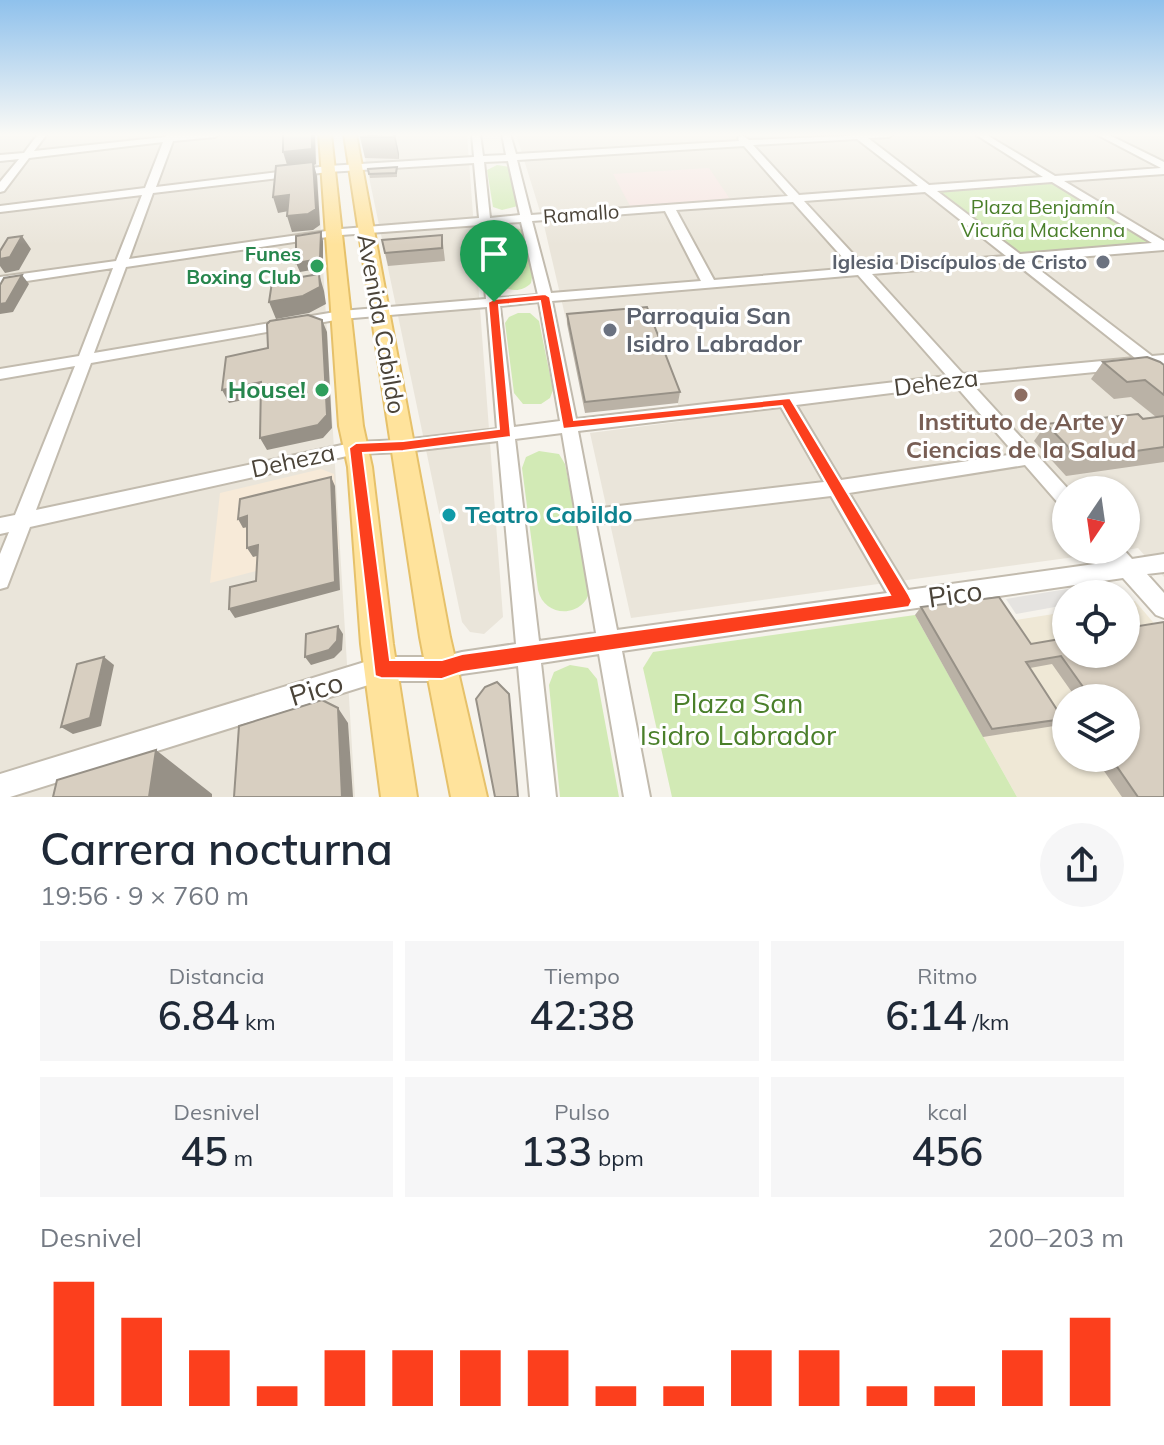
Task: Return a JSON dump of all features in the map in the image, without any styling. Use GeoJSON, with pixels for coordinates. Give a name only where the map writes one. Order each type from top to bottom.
{"type":"FeatureCollection","features":[{"type":"Feature","properties":{"kind":"main road","name":"Avenida Cabildo"},"geometry":{"type":"LineString","coordinates":[[329,171],[381,314],[442,669],[469,797]]}},
{"type":"Feature","properties":{"kind":"main road","name":"Avenida Cabildo"},"geometry":{"type":"LineString","coordinates":[[355,171],[341,315],[381,669],[399,797]]}},
{"type":"Feature","properties":{"kind":"street"},"geometry":{"type":"LineString","coordinates":[[0,189],[14,171]]}},
{"type":"Feature","properties":{"kind":"street"},"geometry":{"type":"LineString","coordinates":[[0,580],[157,171]]}},
{"type":"Feature","properties":{"kind":"street"},"geometry":{"type":"LineString","coordinates":[[0,209],[310,171]]}},
{"type":"Feature","properties":{"kind":"street"},"geometry":{"type":"LineString","coordinates":[[481,171],[543,797]]}},
{"type":"Feature","properties":{"kind":"street"},"geometry":{"type":"LineString","coordinates":[[516,171],[545,297],[588,517],[637,797]]}},
{"type":"Feature","properties":{"kind":"street"},"geometry":{"type":"LineString","coordinates":[[772,171],[1052,483]]}},
{"type":"Feature","properties":{"kind":"street"},"geometry":{"type":"LineString","coordinates":[[906,171],[1156,360],[1164,373]]}},
{"type":"Feature","properties":{"kind":"street"},"geometry":{"type":"LineString","coordinates":[[1040,171],[1164,246]]}},
{"type":"Feature","properties":{"kind":"street","name":"Ramallo"},"geometry":{"type":"LineString","coordinates":[[0,281],[349,231],[1132,171]]}},
{"type":"Feature","properties":{"kind":"street"},"geometry":{"type":"LineString","coordinates":[[669,208],[710,285]]}},
{"type":"Feature","properties":{"kind":"street"},"geometry":{"type":"LineString","coordinates":[[0,374],[341,315],[1164,246]]}},
{"type":"Feature","properties":{"kind":"street","name":"Deheza"},"geometry":{"type":"LineString","coordinates":[[0,526],[356,448],[403,446],[958,380],[1156,360]]}},
{"type":"Feature","properties":{"kind":"street"},"geometry":{"type":"LineString","coordinates":[[786,402],[903,601]]}},
{"type":"Feature","properties":{"kind":"street"},"geometry":{"type":"LineString","coordinates":[[588,517],[836,488],[1029,458]]}},
{"type":"Feature","properties":{"kind":"street","name":"Pico"},"geometry":{"type":"LineString","coordinates":[[0,787],[381,669],[442,669],[462,663],[1164,563]]}},
{"type":"Feature","properties":{"kind":"street"},"geometry":{"type":"LineString","coordinates":[[1124,564],[1164,608]]}},
{"type":"Feature","properties":{"kind":"shaded area"},"geometry":{"type":"Polygon","coordinates":[[[0,171],[317,171],[355,797],[0,797],[0,171]]]}},
{"type":"Feature","properties":{"kind":"shaded area"},"geometry":{"type":"Polygon","coordinates":[[[368,171],[470,171],[503,617],[484,634],[470,632],[462,622],[368,171]]]}},
{"type":"Feature","properties":{"kind":"shaded area"},"geometry":{"type":"Polygon","coordinates":[[[528,171],[1164,171],[1164,577],[1140,550],[1140,476],[1052,476],[1052,560],[631,618],[590,433],[684,421],[646,317],[567,324],[543,221],[528,171]]]}},
{"type":"Feature","properties":{"kind":"shaded area"},"geometry":{"type":"Polygon","coordinates":[[[711,171],[730,199],[630,206],[613,174],[711,171]]]}},
{"type":"Feature","properties":{"kind":"shaded area"},"geometry":{"type":"Polygon","coordinates":[[[321,469],[334,474],[339,549],[210,583],[220,493],[321,469]]]}},
{"type":"Feature","properties":{"kind":"shaded area"},"geometry":{"type":"Polygon","coordinates":[[[1052,592],[1052,608],[1016,614],[1006,599],[1052,592]]]}},
{"type":"Feature","properties":{"kind":"shaded area"},"geometry":{"type":"Polygon","coordinates":[[[991,605],[1003,622],[1052,614],[1052,668],[1140,668],[1140,607],[1164,635],[1164,797],[1017,797],[915,615],[991,605]]]}},
{"type":"Feature","properties":{"kind":"green space"},"geometry":{"type":"Polygon","coordinates":[[[487,171],[511,171],[518,206],[502,210],[493,207],[487,171]]]}},
{"type":"Feature","properties":{"kind":"green space","name":"Plaza Benjamín Vicuña Mackenna"},"geometry":{"type":"Polygon","coordinates":[[[1051,182],[1152,242],[1020,254],[934,190],[1051,182]]]}},
{"type":"Feature","properties":{"kind":"green space"},"geometry":{"type":"Polygon","coordinates":[[[507,227],[520,229],[524,233],[533,272],[531,283],[516,290],[501,285],[496,234],[507,227]]]}},
{"type":"Feature","properties":{"kind":"green space"},"geometry":{"type":"Polygon","coordinates":[[[518,313],[530,313],[539,321],[553,390],[550,398],[541,404],[523,404],[514,393],[505,323],[518,313]]]}},
{"type":"Feature","properties":{"kind":"green space"},"geometry":{"type":"Polygon","coordinates":[[[539,451],[559,454],[565,464],[590,585],[583,604],[567,611],[549,607],[538,590],[522,468],[526,457],[539,451]]]}},
{"type":"Feature","properties":{"kind":"green space","name":"Plaza San Isidro Labrador"},"geometry":{"type":"Polygon","coordinates":[[[915,615],[1017,797],[672,797],[643,668],[653,652],[915,615]]]}},
{"type":"Feature","properties":{"kind":"green space"},"geometry":{"type":"Polygon","coordinates":[[[570,665],[588,668],[597,679],[619,797],[560,797],[549,685],[554,672],[570,665]]]}},
{"type":"Feature","properties":{"kind":"building"},"geometry":{"type":"Polygon","coordinates":[[[275,171],[314,171],[316,209],[308,214],[287,216],[289,195],[273,197],[275,171]]]}},
{"type":"Feature","properties":{"kind":"building"},"geometry":{"type":"Polygon","coordinates":[[[368,171],[396,171],[396,173],[369,174],[368,171]]]}},
{"type":"Feature","properties":{"kind":"building"},"geometry":{"type":"Polygon","coordinates":[[[321,232],[320,259],[296,263],[296,236],[321,232]]]}},
{"type":"Feature","properties":{"kind":"building"},"geometry":{"type":"Polygon","coordinates":[[[442,235],[442,248],[385,253],[382,240],[442,235]]]}},
{"type":"Feature","properties":{"kind":"building"},"geometry":{"type":"Polygon","coordinates":[[[22,236],[10,257],[0,259],[0,251],[8,238],[22,236]]]}},
{"type":"Feature","properties":{"kind":"building"},"geometry":{"type":"Polygon","coordinates":[[[319,274],[320,287],[303,296],[269,302],[272,282],[319,274]]]}},
{"type":"Feature","properties":{"kind":"building"},"geometry":{"type":"Polygon","coordinates":[[[22,275],[6,303],[0,304],[0,285],[4,278],[22,275]]]}},
{"type":"Feature","properties":{"kind":"building"},"geometry":{"type":"Polygon","coordinates":[[[647,307],[680,392],[585,402],[567,314],[647,307]]]}},
{"type":"Feature","properties":{"kind":"building"},"geometry":{"type":"Polygon","coordinates":[[[308,315],[322,320],[327,415],[318,425],[260,438],[261,382],[222,390],[226,357],[268,348],[267,324],[270,321],[308,315]]]}},
{"type":"Feature","properties":{"kind":"building"},"geometry":{"type":"Polygon","coordinates":[[[1147,357],[1164,365],[1164,395],[1145,380],[1127,382],[1103,362],[1147,357]]]}},
{"type":"Feature","properties":{"kind":"building"},"geometry":{"type":"Polygon","coordinates":[[[1138,414],[1143,419],[1164,416],[1164,447],[1080,459],[1046,424],[1138,414]]]}},
{"type":"Feature","properties":{"kind":"building"},"geometry":{"type":"Polygon","coordinates":[[[331,477],[335,582],[229,609],[230,587],[256,581],[258,545],[247,548],[247,516],[238,519],[240,499],[331,477]]]}},
{"type":"Feature","properties":{"kind":"building"},"geometry":{"type":"Polygon","coordinates":[[[999,597],[1031,644],[1052,640],[1052,658],[1026,662],[1052,702],[1052,721],[992,729],[921,607],[999,597]]]}},
{"type":"Feature","properties":{"kind":"building"},"geometry":{"type":"Polygon","coordinates":[[[1164,622],[1164,797],[1138,797],[1121,772],[1140,772],[1140,684],[1081,684],[1070,668],[1140,668],[1140,626],[1164,622]]]}},
{"type":"Feature","properties":{"kind":"building"},"geometry":{"type":"Polygon","coordinates":[[[338,626],[337,641],[329,650],[305,657],[306,634],[338,626]]]}},
{"type":"Feature","properties":{"kind":"building"},"geometry":{"type":"Polygon","coordinates":[[[104,657],[90,718],[61,727],[77,664],[104,657]]]}},
{"type":"Feature","properties":{"kind":"building"},"geometry":{"type":"Polygon","coordinates":[[[497,682],[509,694],[518,797],[495,797],[476,699],[485,687],[497,682]]]}},
{"type":"Feature","properties":{"kind":"building"},"geometry":{"type":"Polygon","coordinates":[[[322,700],[338,708],[342,797],[234,797],[239,726],[322,700]]]}},
{"type":"Feature","properties":{"kind":"building"},"geometry":{"type":"Polygon","coordinates":[[[156,750],[149,797],[53,797],[57,780],[156,750]]]}},
{"type":"Feature","properties":{"kind":"place","name":"Iglesia Discípulos de Cristo"},"geometry":{"type":"Point","coordinates":[1103,262]}},
{"type":"Feature","properties":{"kind":"place","name":"Funes Boxing Club"},"geometry":{"type":"Point","coordinates":[317,266]}},
{"type":"Feature","properties":{"kind":"place","name":"Parroquia San Isidro Labrador"},"geometry":{"type":"Point","coordinates":[610,330]}},
{"type":"Feature","properties":{"kind":"place","name":"House!"},"geometry":{"type":"Point","coordinates":[322,390]}},
{"type":"Feature","properties":{"kind":"place","name":"Instituto de Arte y Ciencias de la Salud"},"geometry":{"type":"Point","coordinates":[1021,395]}},
{"type":"Feature","properties":{"kind":"place","name":"Teatro Cabildo"},"geometry":{"type":"Point","coordinates":[449,515]}},
{"type":"Feature","properties":{"kind":"route"},"geometry":{"type":"LineString","coordinates":[[545,297],[568,425],[786,402],[903,601],[462,663],[442,669],[381,669],[356,448],[403,446],[506,433],[494,302],[545,297]]}}]}
